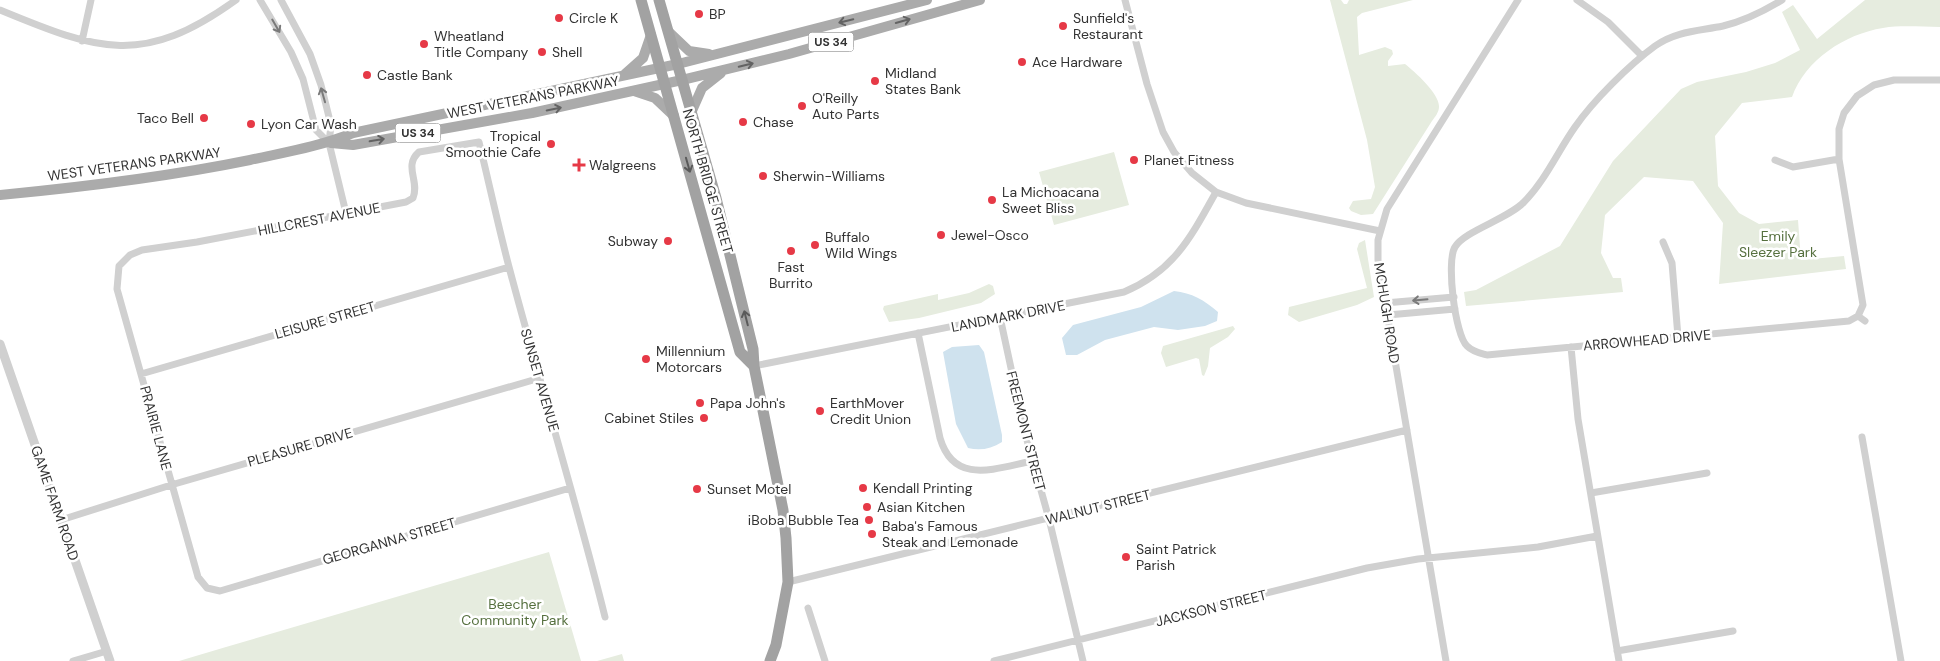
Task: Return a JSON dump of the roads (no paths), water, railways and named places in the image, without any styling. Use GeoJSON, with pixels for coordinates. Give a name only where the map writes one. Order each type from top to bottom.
{"type":"FeatureCollection","features":[{"type":"Feature","properties":{"kind":"highway","name":"NORTH BRIDGE STREET"},"geometry":{"type":"LineString","coordinates":[[641,0],[740,352],[754,366]]}},
{"type":"Feature","properties":{"kind":"highway","name":"NORTH BRIDGE STREET"},"geometry":{"type":"LineString","coordinates":[[659,0],[727,241],[753,348],[754,366],[783,510],[788,582],[782,620],[770,661]]}},
{"type":"Feature","properties":{"kind":"main road","name":"US 34"},"geometry":{"type":"LineString","coordinates":[[678,64],[927,0]]}},
{"type":"Feature","properties":{"kind":"main road","name":"US 34"},"geometry":{"type":"LineString","coordinates":[[682,80],[980,0]]}},
{"type":"Feature","properties":{"kind":"main road"},"geometry":{"type":"LineString","coordinates":[[668,31],[690,51],[718,54]]}},
{"type":"Feature","properties":{"kind":"main road"},"geometry":{"type":"LineString","coordinates":[[622,76],[643,58],[651,35]]}},
{"type":"Feature","properties":{"kind":"main road","name":"WEST VETERANS PARKWAY"},"geometry":{"type":"LineString","coordinates":[[0,195],[153,178],[329,143],[353,133],[678,64]]}},
{"type":"Feature","properties":{"kind":"main road"},"geometry":{"type":"LineString","coordinates":[[691,113],[702,88],[724,70]]}},
{"type":"Feature","properties":{"kind":"main road","name":"WEST VETERANS PARKWAY"},"geometry":{"type":"LineString","coordinates":[[329,143],[353,144],[532,113],[682,80]]}},
{"type":"Feature","properties":{"kind":"main road"},"geometry":{"type":"LineString","coordinates":[[633,91],[655,98],[675,118]]}},
{"type":"Feature","properties":{"kind":"street"},"geometry":{"type":"LineString","coordinates":[[82,41],[91,0]]}},
{"type":"Feature","properties":{"kind":"street"},"geometry":{"type":"LineString","coordinates":[[0,10],[82,41],[128,46],[166,39],[200,24],[236,0]]}},
{"type":"Feature","properties":{"kind":"street"},"geometry":{"type":"LineString","coordinates":[[260,0],[291,52],[299,70],[316,130],[329,143]]}},
{"type":"Feature","properties":{"kind":"street"},"geometry":{"type":"LineString","coordinates":[[281,0],[302,37],[317,75],[331,125],[329,143],[346,213]]}},
{"type":"Feature","properties":{"kind":"street"},"geometry":{"type":"LineString","coordinates":[[1125,0],[1147,84],[1163,132],[1183,164],[1216,192],[1246,203],[1380,232]]}},
{"type":"Feature","properties":{"kind":"street","name":"MCHUGH ROAD"},"geometry":{"type":"LineString","coordinates":[[1446,661],[1378,260],[1380,232],[1387,209],[1518,0]]}},
{"type":"Feature","properties":{"kind":"street"},"geometry":{"type":"LineString","coordinates":[[1577,0],[1608,22],[1642,56]]}},
{"type":"Feature","properties":{"kind":"street"},"geometry":{"type":"LineString","coordinates":[[1388,315],[1455,309],[1452,256],[1458,243],[1522,205],[1535,190],[1586,112],[1642,56],[1675,35],[1723,26],[1748,18],[1782,0]]}},
{"type":"Feature","properties":{"kind":"street"},"geometry":{"type":"LineString","coordinates":[[1865,321],[1858,316],[1863,305],[1840,159],[1839,129],[1844,113],[1856,96],[1874,85],[1894,80],[1940,80]]}},
{"type":"Feature","properties":{"kind":"street","name":"HILLCREST AVENUE"},"geometry":{"type":"LineString","coordinates":[[119,266],[130,255],[142,250],[197,242],[406,202],[413,198],[416,191],[410,164],[413,157],[420,152],[479,142]]}},
{"type":"Feature","properties":{"kind":"street","name":"SUNSET AVENUE"},"geometry":{"type":"LineString","coordinates":[[479,142],[509,267],[606,617]]}},
{"type":"Feature","properties":{"kind":"street"},"geometry":{"type":"LineString","coordinates":[[1775,160],[1793,167],[1840,159]]}},
{"type":"Feature","properties":{"kind":"street","name":"LANDMARK DRIVE"},"geometry":{"type":"LineString","coordinates":[[754,366],[1124,292],[1148,280],[1178,255],[1216,192]]}},
{"type":"Feature","properties":{"kind":"street"},"geometry":{"type":"LineString","coordinates":[[1663,242],[1672,262],[1678,337]]}},
{"type":"Feature","properties":{"kind":"street","name":"PRAIRIE LANE"},"geometry":{"type":"LineString","coordinates":[[119,266],[117,289],[140,374],[198,578],[207,588]]}},
{"type":"Feature","properties":{"kind":"street","name":"LEISURE STREET"},"geometry":{"type":"LineString","coordinates":[[140,374],[509,267]]}},
{"type":"Feature","properties":{"kind":"street"},"geometry":{"type":"LineString","coordinates":[[1386,303],[1454,297]]}},
{"type":"Feature","properties":{"kind":"street","name":"ARROWHEAD DRIVE"},"geometry":{"type":"LineString","coordinates":[[1455,309],[1460,335],[1466,346],[1475,352],[1488,355],[1839,323],[1849,321],[1858,316]]}},
{"type":"Feature","properties":{"kind":"street","name":"FREEMONT STREET"},"geometry":{"type":"LineString","coordinates":[[1000,317],[1022,424],[1049,519],[1083,661]]}},
{"type":"Feature","properties":{"kind":"street"},"geometry":{"type":"LineString","coordinates":[[918,334],[942,444],[944,451],[954,464],[967,469],[983,471],[1033,461]]}},
{"type":"Feature","properties":{"kind":"street","name":"GAME FARM ROAD"},"geometry":{"type":"LineString","coordinates":[[0,344],[110,661]]}},
{"type":"Feature","properties":{"kind":"street"},"geometry":{"type":"LineString","coordinates":[[1571,347],[1578,419],[1619,661]]}},
{"type":"Feature","properties":{"kind":"street","name":"PLEASURE DRIVE"},"geometry":{"type":"LineString","coordinates":[[61,520],[171,485],[540,378]]}},
{"type":"Feature","properties":{"kind":"street","name":"WALNUT STREET"},"geometry":{"type":"LineString","coordinates":[[788,582],[1407,430]]}},
{"type":"Feature","properties":{"kind":"street"},"geometry":{"type":"LineString","coordinates":[[1862,438],[1900,661]]}},
{"type":"Feature","properties":{"kind":"street"},"geometry":{"type":"LineString","coordinates":[[1591,493],[1707,473]]}},
{"type":"Feature","properties":{"kind":"street","name":"GEORGANNA STREET"},"geometry":{"type":"LineString","coordinates":[[207,588],[220,591],[570,488]]}},
{"type":"Feature","properties":{"kind":"street","name":"JACKSON STREET"},"geometry":{"type":"LineString","coordinates":[[997,661],[1361,570],[1428,558],[1538,547],[1597,536]]}},
{"type":"Feature","properties":{"kind":"street"},"geometry":{"type":"LineString","coordinates":[[808,608],[825,661]]}},
{"type":"Feature","properties":{"kind":"street"},"geometry":{"type":"LineString","coordinates":[[1617,651],[1733,631]]}},
{"type":"Feature","properties":{"kind":"street"},"geometry":{"type":"LineString","coordinates":[[73,661],[107,651]]}},
{"type":"Feature","properties":{"kind":"water"},"geometry":{"type":"Polygon","coordinates":[[[1174,291],[1192,295],[1208,304],[1218,312],[1217,321],[1205,326],[1178,330],[1154,327],[1105,340],[1077,355],[1066,355],[1062,338],[1073,325],[1141,307],[1174,291]]]}},
{"type":"Feature","properties":{"kind":"water"},"geometry":{"type":"Polygon","coordinates":[[[979,345],[984,352],[1002,442],[990,448],[977,449],[968,448],[956,424],[943,352],[952,347],[979,345]]]}},
{"type":"Feature","properties":{"kind":"place","name":"BP"},"geometry":{"type":"Point","coordinates":[699,14]}},
{"type":"Feature","properties":{"kind":"place","name":"Circle K"},"geometry":{"type":"Point","coordinates":[559,18]}},
{"type":"Feature","properties":{"kind":"place","name":"Sunfield's Restaurant"},"geometry":{"type":"Point","coordinates":[1063,26]}},
{"type":"Feature","properties":{"kind":"place","name":"Wheatland Title Company"},"geometry":{"type":"Point","coordinates":[424,44]}},
{"type":"Feature","properties":{"kind":"place","name":"Shell"},"geometry":{"type":"Point","coordinates":[542,52]}},
{"type":"Feature","properties":{"kind":"place","name":"Ace Hardware"},"geometry":{"type":"Point","coordinates":[1022,62]}},
{"type":"Feature","properties":{"kind":"place","name":"Castle Bank"},"geometry":{"type":"Point","coordinates":[367,75]}},
{"type":"Feature","properties":{"kind":"place","name":"Midland States Bank"},"geometry":{"type":"Point","coordinates":[875,81]}},
{"type":"Feature","properties":{"kind":"place","name":"O'Reilly Auto Parts"},"geometry":{"type":"Point","coordinates":[802,106]}},
{"type":"Feature","properties":{"kind":"place","name":"Taco Bell"},"geometry":{"type":"Point","coordinates":[204,118]}},
{"type":"Feature","properties":{"kind":"place","name":"Chase"},"geometry":{"type":"Point","coordinates":[743,122]}},
{"type":"Feature","properties":{"kind":"place","name":"Lyon Car Wash"},"geometry":{"type":"Point","coordinates":[251,124]}},
{"type":"Feature","properties":{"kind":"place","name":"Tropical Smoothie Cafe"},"geometry":{"type":"Point","coordinates":[551,144]}},
{"type":"Feature","properties":{"kind":"place","name":"Planet Fitness"},"geometry":{"type":"Point","coordinates":[1134,160]}},
{"type":"Feature","properties":{"kind":"place","name":"Walgreens"},"geometry":{"type":"Point","coordinates":[579,165]}},
{"type":"Feature","properties":{"kind":"place","name":"Sherwin-Williams"},"geometry":{"type":"Point","coordinates":[763,176]}},
{"type":"Feature","properties":{"kind":"place","name":"La Michoacana Sweet Bliss"},"geometry":{"type":"Point","coordinates":[992,200]}},
{"type":"Feature","properties":{"kind":"place","name":"Jewel-Osco"},"geometry":{"type":"Point","coordinates":[941,235]}},
{"type":"Feature","properties":{"kind":"place","name":"Subway"},"geometry":{"type":"Point","coordinates":[668,241]}},
{"type":"Feature","properties":{"kind":"place","name":"Buffalo Wild Wings"},"geometry":{"type":"Point","coordinates":[815,245]}},
{"type":"Feature","properties":{"kind":"place","name":"Fast Burrito"},"geometry":{"type":"Point","coordinates":[791,251]}},
{"type":"Feature","properties":{"kind":"place","name":"Millennium Motorcars"},"geometry":{"type":"Point","coordinates":[646,359]}},
{"type":"Feature","properties":{"kind":"place","name":"Papa John's"},"geometry":{"type":"Point","coordinates":[700,403]}},
{"type":"Feature","properties":{"kind":"place","name":"EarthMover Credit Union"},"geometry":{"type":"Point","coordinates":[820,411]}},
{"type":"Feature","properties":{"kind":"place","name":"Cabinet Stiles"},"geometry":{"type":"Point","coordinates":[704,418]}},
{"type":"Feature","properties":{"kind":"place","name":"Kendall Printing"},"geometry":{"type":"Point","coordinates":[863,488]}},
{"type":"Feature","properties":{"kind":"place","name":"Sunset Motel"},"geometry":{"type":"Point","coordinates":[697,489]}},
{"type":"Feature","properties":{"kind":"place","name":"Asian Kitchen"},"geometry":{"type":"Point","coordinates":[867,507]}},
{"type":"Feature","properties":{"kind":"place","name":"iBoba Bubble Tea"},"geometry":{"type":"Point","coordinates":[869,520]}},
{"type":"Feature","properties":{"kind":"place","name":"Baba's Famous Steak and Lemonade"},"geometry":{"type":"Point","coordinates":[872,534]}},
{"type":"Feature","properties":{"kind":"place","name":"Saint Patrick Parish"},"geometry":{"type":"Point","coordinates":[1126,557]}},
{"type":"Feature","properties":{"kind":"park label","name":"Emily Sleezer Park"},"geometry":{"type":"Point","coordinates":[1778,244]}},
{"type":"Feature","properties":{"kind":"park label","name":"Beecher Community Park"},"geometry":{"type":"Point","coordinates":[515,612]}}]}
